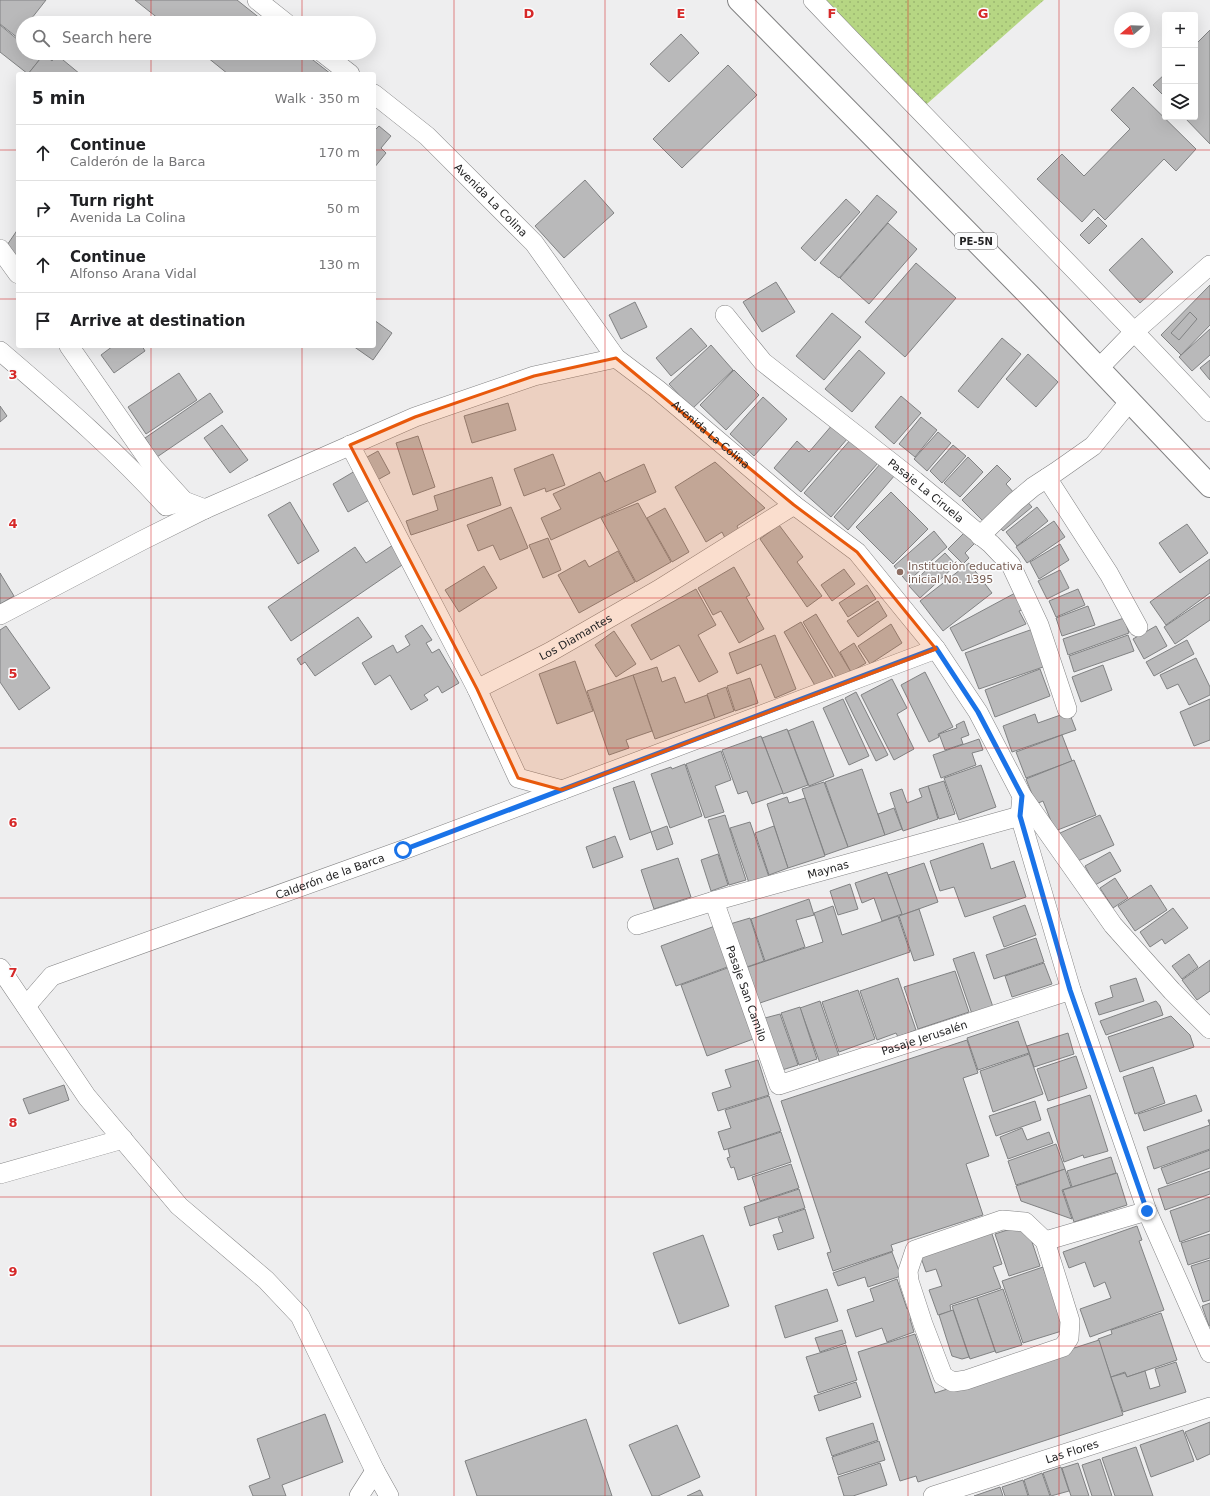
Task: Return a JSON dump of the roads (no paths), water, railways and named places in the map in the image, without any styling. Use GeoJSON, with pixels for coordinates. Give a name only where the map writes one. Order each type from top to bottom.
{"type":"FeatureCollection","features":[{"type":"Feature","properties":{"kind":"highway","name":"PE-5N"},"geometry":{"type":"LineString","coordinates":[[739,0],[1031,297],[1210,486]]}},
{"type":"Feature","properties":{"kind":"street"},"geometry":{"type":"LineString","coordinates":[[257,0],[277,16]]}},
{"type":"Feature","properties":{"kind":"street"},"geometry":{"type":"LineString","coordinates":[[813,0],[919,111],[1135,331],[1210,412]]}},
{"type":"Feature","properties":{"kind":"street"},"geometry":{"type":"LineString","coordinates":[[333,60],[348,72]]}},
{"type":"Feature","properties":{"kind":"street","name":"Avenida La Colina"},"geometry":{"type":"LineString","coordinates":[[376,96],[427,136],[534,243],[616,358],[657,389],[794,505],[857,552],[936,648],[978,712],[1022,796],[1113,925],[1172,991],[1210,1029]]}},
{"type":"Feature","properties":{"kind":"street"},"geometry":{"type":"LineString","coordinates":[[0,249],[16,271]]}},
{"type":"Feature","properties":{"kind":"street"},"geometry":{"type":"LineString","coordinates":[[1099,368],[1135,331],[1210,265]]}},
{"type":"Feature","properties":{"kind":"street","name":"Pasaje La Ciruela"},"geometry":{"type":"LineString","coordinates":[[725,315],[764,362],[915,481],[991,544],[1011,566],[1039,625],[1067,709]]}},
{"type":"Feature","properties":{"kind":"street"},"geometry":{"type":"LineString","coordinates":[[70,348],[154,468],[184,501],[205,509]]}},
{"type":"Feature","properties":{"kind":"street"},"geometry":{"type":"LineString","coordinates":[[0,351],[138,475],[166,506],[184,501]]}},
{"type":"Feature","properties":{"kind":"street"},"geometry":{"type":"LineString","coordinates":[[0,615],[205,509],[414,417],[534,376],[616,358]]}},
{"type":"Feature","properties":{"kind":"street"},"geometry":{"type":"LineString","coordinates":[[980,536],[1015,502],[1033,487],[1093,446],[1130,401]]}},
{"type":"Feature","properties":{"kind":"street"},"geometry":{"type":"LineString","coordinates":[[350,445],[477,689],[518,778],[562,790]]}},
{"type":"Feature","properties":{"kind":"street"},"geometry":{"type":"LineString","coordinates":[[1047,478],[1109,574],[1138,627]]}},
{"type":"Feature","properties":{"kind":"street","name":"Los Diamantes"},"geometry":{"type":"LineString","coordinates":[[477,689],[550,652],[638,602],[794,505]]}},
{"type":"Feature","properties":{"kind":"street","name":"Calderón de la Barca"},"geometry":{"type":"LineString","coordinates":[[26,1006],[52,976],[403,850],[936,648]]}},
{"type":"Feature","properties":{"kind":"street"},"geometry":{"type":"LineString","coordinates":[[1022,796],[1020,816],[1070,990],[1147,1211],[1210,1353]]}},
{"type":"Feature","properties":{"kind":"street","name":"Maynas"},"geometry":{"type":"LineString","coordinates":[[637,925],[714,901],[1020,816]]}},
{"type":"Feature","properties":{"kind":"street","name":"Pasaje San Camilo"},"geometry":{"type":"LineString","coordinates":[[714,901],[779,1085]]}},
{"type":"Feature","properties":{"kind":"street"},"geometry":{"type":"LineString","coordinates":[[0,968],[88,1097],[179,1206],[266,1280],[300,1316],[375,1471],[389,1496]]}},
{"type":"Feature","properties":{"kind":"street","name":"Pasaje Jerusalén"},"geometry":{"type":"LineString","coordinates":[[779,1085],[1070,990]]}},
{"type":"Feature","properties":{"kind":"street"},"geometry":{"type":"LineString","coordinates":[[0,1174],[123,1139]]}},
{"type":"Feature","properties":{"kind":"street"},"geometry":{"type":"LineString","coordinates":[[1045,1241],[1147,1211]]}},
{"type":"Feature","properties":{"kind":"street"},"geometry":{"type":"LineString","coordinates":[[1002,1220],[1025,1222],[1045,1241],[1070,1321],[1069,1338],[1063,1347],[966,1380],[952,1382],[943,1376],[923,1324],[909,1281],[908,1271],[915,1250],[1002,1220]]}},
{"type":"Feature","properties":{"kind":"street","name":"Las Flores"},"geometry":{"type":"LineString","coordinates":[[933,1496],[1210,1407]]}},
{"type":"Feature","properties":{"kind":"street"},"geometry":{"type":"LineString","coordinates":[[359,1496],[375,1471]]}},
{"type":"Feature","properties":{"kind":"place","name":"Institución educativa inicial No. 1395"},"geometry":{"type":"Point","coordinates":[900,572]}}]}
